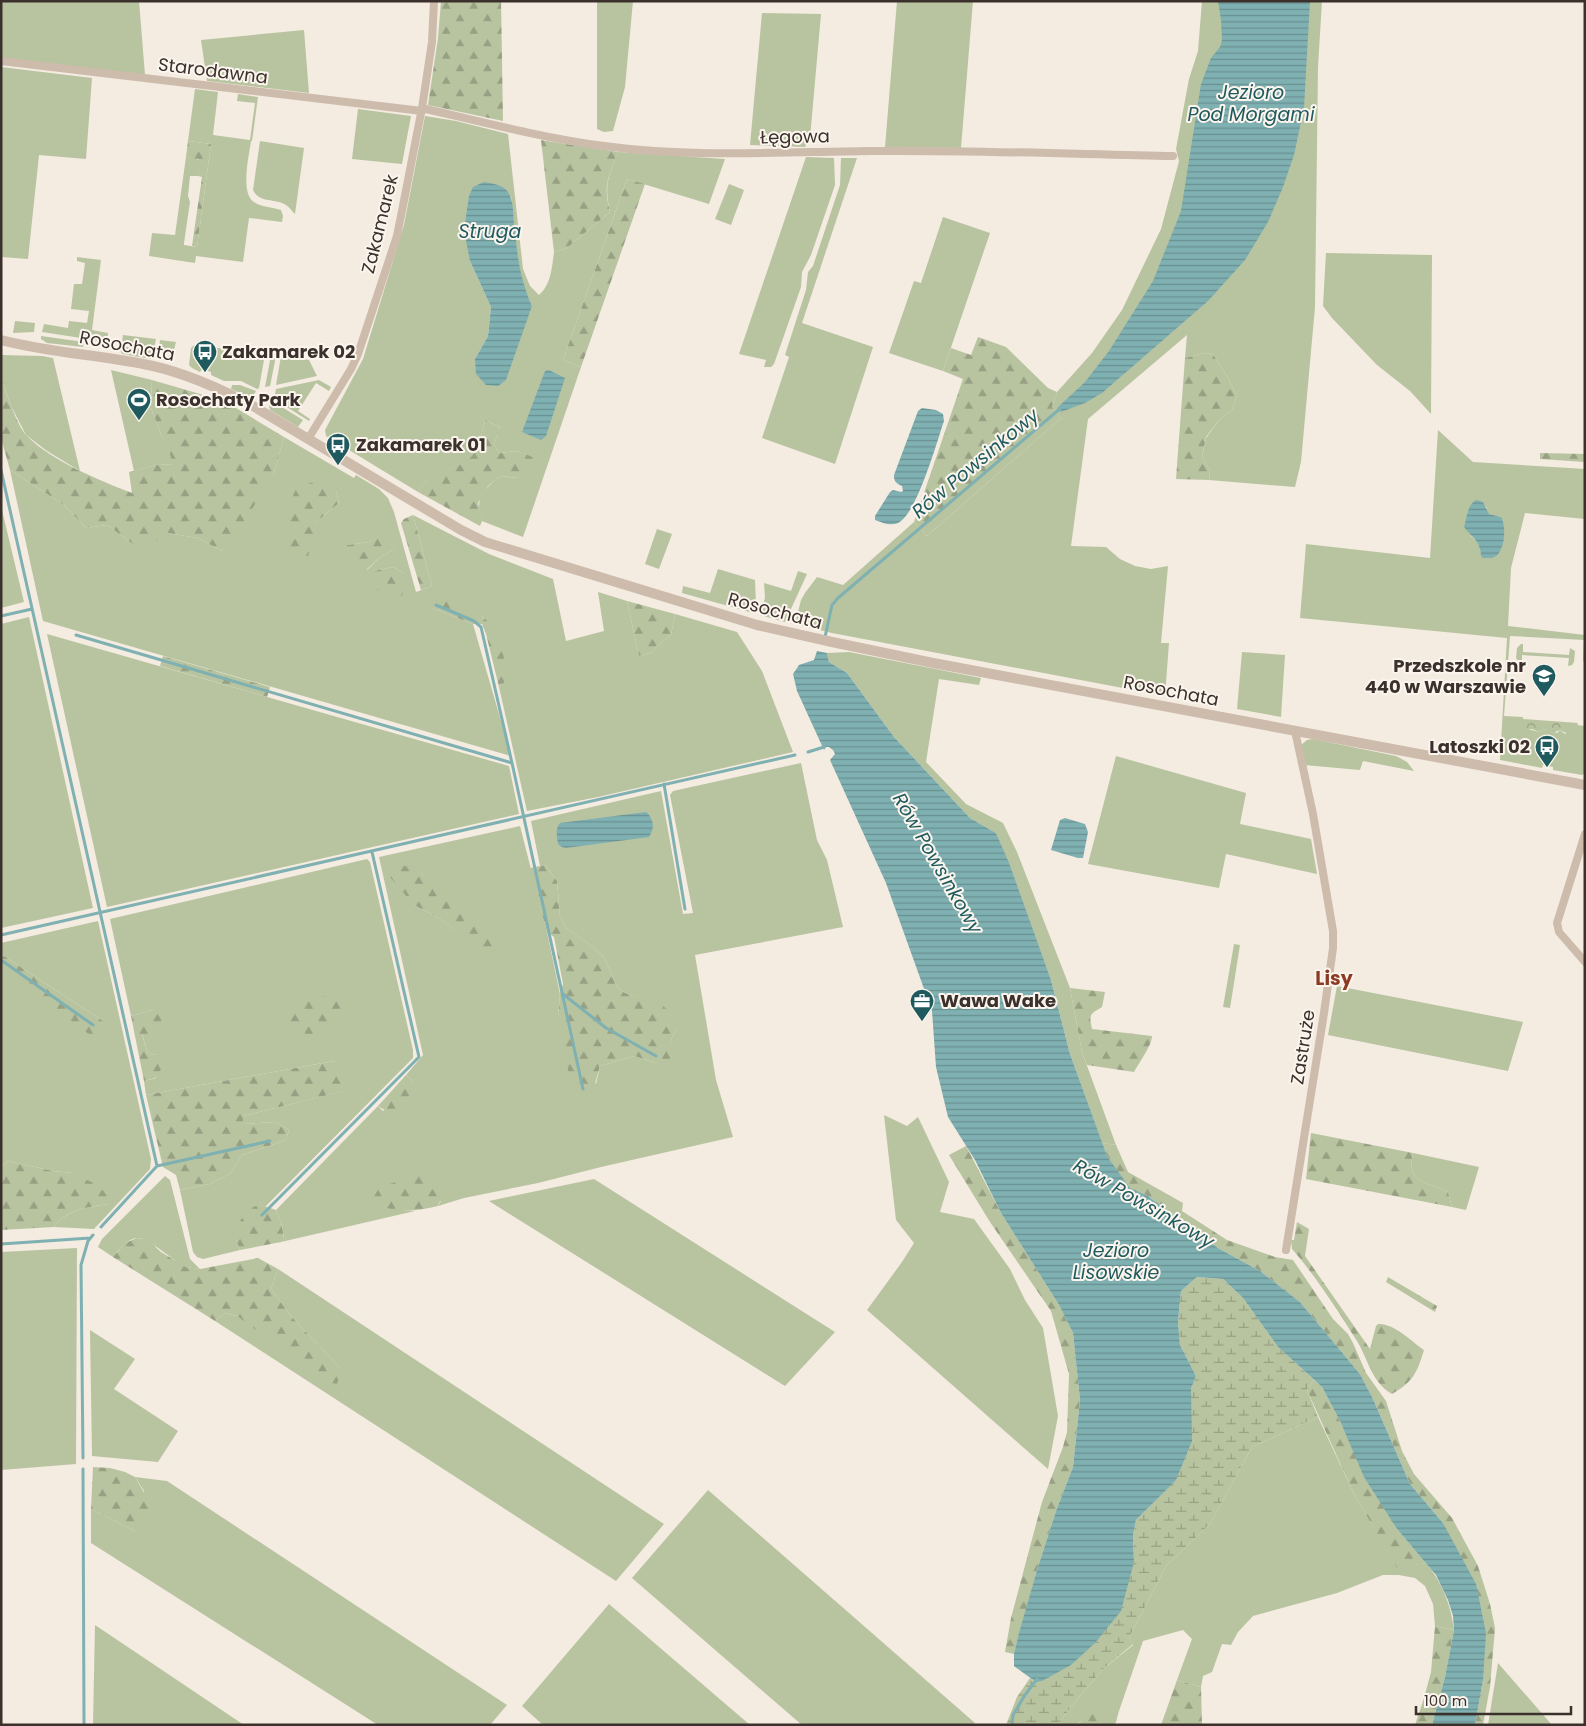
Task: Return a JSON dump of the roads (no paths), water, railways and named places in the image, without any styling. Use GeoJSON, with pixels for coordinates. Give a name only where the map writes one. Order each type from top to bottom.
{"type":"FeatureCollection","features":[{"type":"Feature","properties":{"kind":"street","name":"Zakamarek"},"geometry":{"type":"LineString","coordinates":[[308,439],[351,369],[358,354],[397,236],[422,110],[432,42],[434,1]]}},
{"type":"Feature","properties":{"kind":"street","name":"Starodawna"},"geometry":{"type":"LineString","coordinates":[[1,61],[422,110]]}},
{"type":"Feature","properties":{"kind":"street","name":"Łęgowa"},"geometry":{"type":"LineString","coordinates":[[422,110],[565,139],[634,149],[704,152],[904,151],[1173,156]]}},
{"type":"Feature","properties":{"kind":"street","name":"Rosochata"},"geometry":{"type":"LineString","coordinates":[[1,340],[115,358],[172,371],[234,396],[484,542],[758,625],[933,663],[1585,785]]}},
{"type":"Feature","properties":{"kind":"street","name":"Zastruże"},"geometry":{"type":"LineString","coordinates":[[1286,1250],[1333,948],[1333,931],[1313,814],[1295,731]]}},
{"type":"Feature","properties":{"kind":"street"},"geometry":{"type":"LineString","coordinates":[[1585,834],[1557,923],[1563,938],[1585,962]]}},
{"type":"Feature","properties":{"kind":"water","name":"Jezioro Pod Morgami"},"geometry":{"type":"Polygon","coordinates":[[[1218,1],[1310,1],[1304,108],[1294,155],[1283,187],[1268,222],[1245,260],[1208,301],[1102,393],[1085,403],[1061,412],[1057,408],[1085,382],[1109,351],[1153,281],[1181,211],[1201,84],[1211,58],[1220,47],[1222,40],[1218,1]]]}},
{"type":"Feature","properties":{"kind":"water","name":"Struga"},"geometry":{"type":"Polygon","coordinates":[[[484,182],[503,187],[510,196],[520,269],[532,306],[506,380],[498,386],[486,385],[476,374],[475,359],[488,336],[491,307],[470,261],[464,230],[469,196],[473,187],[484,182]]]}},
{"type":"Feature","properties":{"kind":"water"},"geometry":{"type":"Polygon","coordinates":[[[549,370],[565,378],[546,436],[541,440],[522,432],[545,371],[549,370]]]}},
{"type":"Feature","properties":{"kind":"water"},"geometry":{"type":"Polygon","coordinates":[[[922,408],[936,410],[943,414],[944,421],[919,492],[905,517],[898,523],[889,524],[875,520],[875,516],[890,492],[893,490],[903,491],[902,486],[895,481],[894,475],[918,411],[922,408]]]}},
{"type":"Feature","properties":{"kind":"water"},"geometry":{"type":"Polygon","coordinates":[[[1476,500],[1483,502],[1489,514],[1501,517],[1503,522],[1504,540],[1500,552],[1492,558],[1483,558],[1481,556],[1478,543],[1464,527],[1469,508],[1476,500]]]}},
{"type":"Feature","properties":{"kind":"water","name":"Jezioro Lisowskie"},"geometry":{"type":"Polygon","coordinates":[[[817,651],[827,653],[829,662],[847,673],[894,737],[970,818],[996,833],[1009,863],[1051,980],[1070,1054],[1107,1156],[1130,1188],[1148,1196],[1218,1248],[1260,1271],[1300,1302],[1360,1374],[1410,1484],[1443,1523],[1476,1584],[1486,1633],[1483,1680],[1475,1725],[1432,1725],[1445,1677],[1454,1630],[1453,1616],[1448,1600],[1436,1575],[1397,1529],[1364,1477],[1341,1423],[1322,1387],[1278,1347],[1243,1298],[1223,1279],[1197,1277],[1181,1291],[1178,1322],[1180,1345],[1196,1376],[1191,1389],[1192,1441],[1176,1480],[1136,1520],[1133,1535],[1134,1562],[1121,1611],[1095,1643],[1071,1665],[1042,1681],[1036,1682],[1014,1666],[1014,1654],[1019,1633],[1037,1570],[1056,1511],[1073,1467],[1080,1400],[1073,1333],[1059,1305],[1001,1213],[975,1160],[948,1117],[936,1067],[932,1011],[886,883],[830,760],[835,754],[829,747],[826,747],[824,750],[797,691],[793,674],[799,665],[814,660],[817,651]]]}},
{"type":"Feature","properties":{"kind":"water"},"geometry":{"type":"Polygon","coordinates":[[[646,812],[653,824],[649,837],[566,848],[558,844],[557,830],[560,823],[646,812]]]}},
{"type":"Feature","properties":{"kind":"water"},"geometry":{"type":"Polygon","coordinates":[[[1065,818],[1085,824],[1088,832],[1083,858],[1051,850],[1060,820],[1065,818]]]}},
{"type":"Feature","properties":{"kind":"waterway","name":"Rów Powsinkowy"},"geometry":{"type":"LineString","coordinates":[[825,637],[832,605],[838,598],[1062,407]]}},
{"type":"Feature","properties":{"kind":"waterway"},"geometry":{"type":"LineString","coordinates":[[1,470],[157,1166]]}},
{"type":"Feature","properties":{"kind":"waterway"},"geometry":{"type":"LineString","coordinates":[[436,605],[474,621],[481,627],[512,763]]}},
{"type":"Feature","properties":{"kind":"waterway"},"geometry":{"type":"LineString","coordinates":[[1,616],[32,609]]}},
{"type":"Feature","properties":{"kind":"waterway"},"geometry":{"type":"LineString","coordinates":[[76,635],[512,763],[583,1089]]}},
{"type":"Feature","properties":{"kind":"waterway"},"geometry":{"type":"LineString","coordinates":[[808,752],[824,747]]}},
{"type":"Feature","properties":{"kind":"waterway"},"geometry":{"type":"LineString","coordinates":[[1,935],[795,755]]}},
{"type":"Feature","properties":{"kind":"waterway"},"geometry":{"type":"LineString","coordinates":[[664,784],[685,909]]}},
{"type":"Feature","properties":{"kind":"waterway"},"geometry":{"type":"LineString","coordinates":[[262,1215],[419,1057],[372,852]]}},
{"type":"Feature","properties":{"kind":"waterway"},"geometry":{"type":"LineString","coordinates":[[1,960],[93,1025]]}},
{"type":"Feature","properties":{"kind":"waterway"},"geometry":{"type":"LineString","coordinates":[[563,994],[606,1028],[656,1056]]}},
{"type":"Feature","properties":{"kind":"waterway"},"geometry":{"type":"LineString","coordinates":[[101,1227],[157,1166],[270,1141]]}},
{"type":"Feature","properties":{"kind":"waterway"},"geometry":{"type":"LineString","coordinates":[[83,1458],[81,1265],[88,1241],[93,1235]]}},
{"type":"Feature","properties":{"kind":"waterway"},"geometry":{"type":"LineString","coordinates":[[1,1244],[90,1238]]}},
{"type":"Feature","properties":{"kind":"waterway"},"geometry":{"type":"LineString","coordinates":[[83,1469],[84,1725]]}},
{"type":"Feature","properties":{"kind":"waterway"},"geometry":{"type":"LineString","coordinates":[[1012,1725],[1013,1715],[1037,1679]]}},
{"type":"Feature","properties":{"kind":"place","name":"Zakamarek 02"},"geometry":{"type":"Point","coordinates":[205,373]}},
{"type":"Feature","properties":{"kind":"place","name":"Rosochaty Park"},"geometry":{"type":"Point","coordinates":[139,421]}},
{"type":"Feature","properties":{"kind":"place","name":"Zakamarek 01"},"geometry":{"type":"Point","coordinates":[338,466]}},
{"type":"Feature","properties":{"kind":"place","name":"Przedszkole nr 440 w Warszawie"},"geometry":{"type":"Point","coordinates":[1544,697]}},
{"type":"Feature","properties":{"kind":"place","name":"Latoszki 02"},"geometry":{"type":"Point","coordinates":[1547,768]}},
{"type":"Feature","properties":{"kind":"place","name":"Wawa Wake"},"geometry":{"type":"Point","coordinates":[922,1022]}},
{"type":"Feature","properties":{"kind":"district","name":"Lisy"},"geometry":{"type":"Point","coordinates":[1334,978]}}]}
